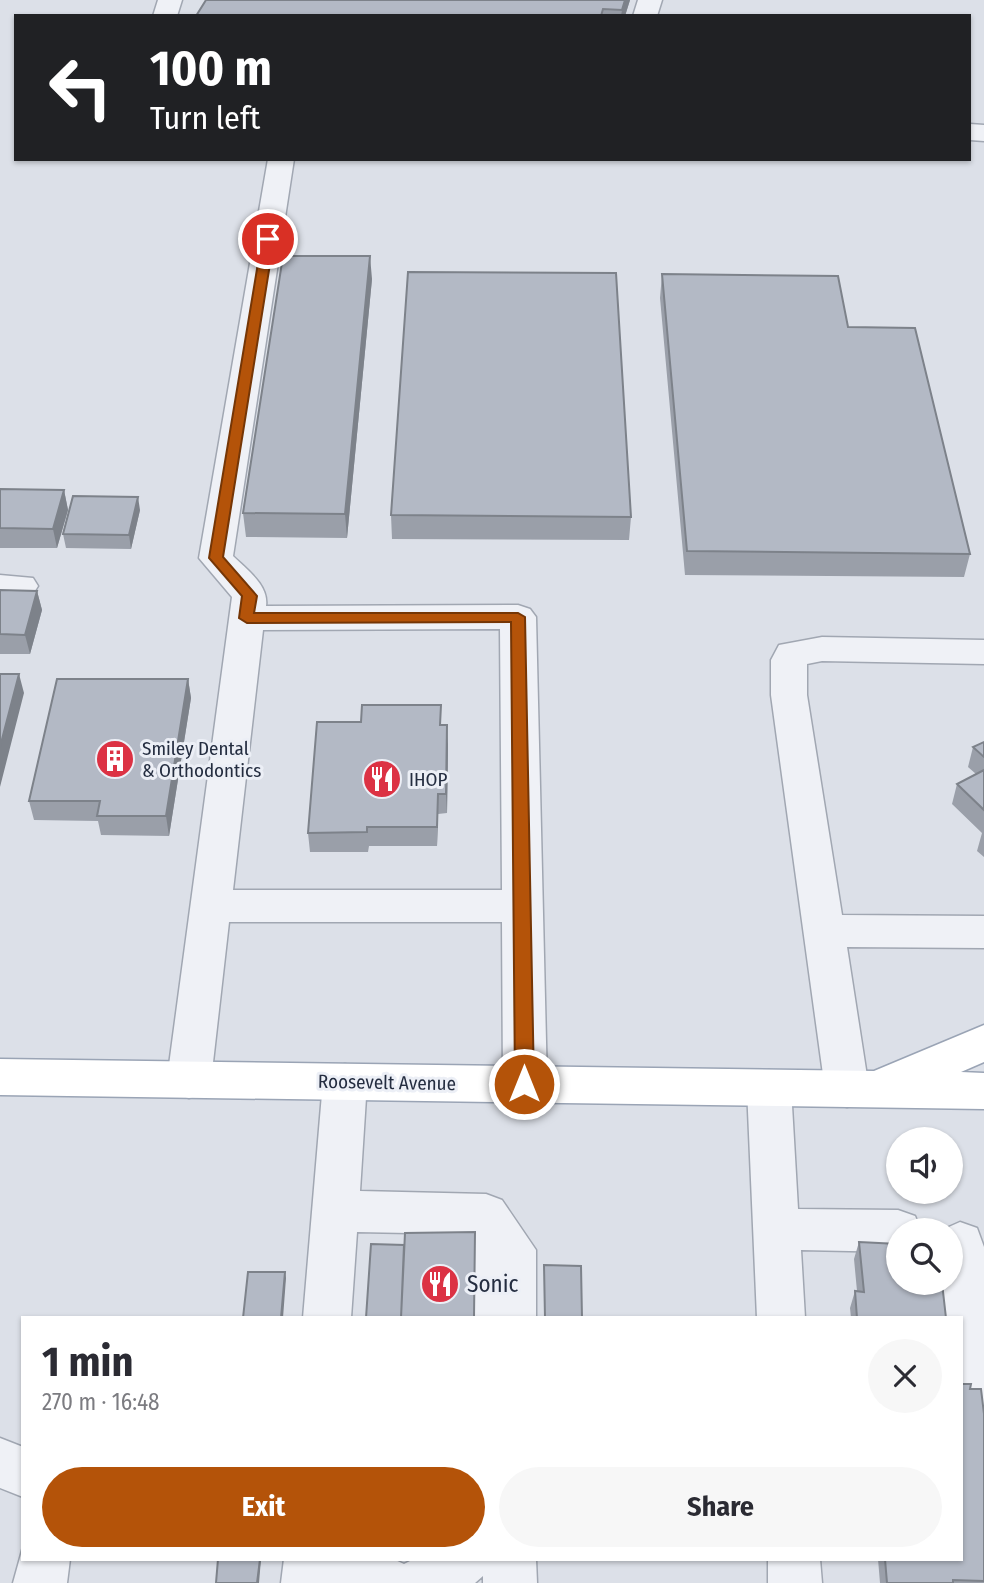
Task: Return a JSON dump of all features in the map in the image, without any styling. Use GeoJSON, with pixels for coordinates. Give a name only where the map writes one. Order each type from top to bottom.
{"type":"FeatureCollection","features":[{"type":"Feature","properties":{"kind":"main road"},"geometry":{"type":"LineString","coordinates":[[862,1089],[984,1043]]}},
{"type":"Feature","properties":{"kind":"main road","name":"Roosevelt Avenue"},"geometry":{"type":"LineString","coordinates":[[0,1077],[980,1093]]}},
{"type":"Feature","properties":{"kind":"lane"},"geometry":{"type":"LineString","coordinates":[[189,1080],[250,596],[216,558],[281,161]]}},
{"type":"Feature","properties":{"kind":"lane"},"geometry":{"type":"LineString","coordinates":[[247,618],[518,617],[524,906],[524,1084]]}},
{"type":"Feature","properties":{"kind":"lane"},"geometry":{"type":"LineString","coordinates":[[862,1089],[825,931],[789,695],[789,660],[792,654],[804,650],[822,649],[984,652]]}},
{"type":"Feature","properties":{"kind":"lane"},"geometry":{"type":"LineString","coordinates":[[211,906],[524,906]]}},
{"type":"Feature","properties":{"kind":"lane"},"geometry":{"type":"LineString","coordinates":[[825,931],[984,932]]}},
{"type":"Feature","properties":{"kind":"lane"},"geometry":{"type":"LineString","coordinates":[[327,1316],[345,1082]]}},
{"type":"Feature","properties":{"kind":"lane"},"geometry":{"type":"LineString","coordinates":[[769,1088],[781,1316]]}},
{"type":"Feature","properties":{"kind":"lane"},"geometry":{"type":"LineString","coordinates":[[335,1211],[486,1214]]}},
{"type":"Feature","properties":{"kind":"lane"},"geometry":{"type":"LineString","coordinates":[[483,1316],[486,1214]]}},
{"type":"Feature","properties":{"kind":"lane"},"geometry":{"type":"LineString","coordinates":[[486,1214],[512,1250],[512,1316]]}},
{"type":"Feature","properties":{"kind":"lane"},"geometry":{"type":"LineString","coordinates":[[777,1229],[886,1231]]}},
{"type":"Feature","properties":{"kind":"lane"},"geometry":{"type":"LineString","coordinates":[[965,1247],[984,1437]]}},
{"type":"Feature","properties":{"kind":"lane"},"geometry":{"type":"LineString","coordinates":[[0,1463],[21,1471]]}},
{"type":"Feature","properties":{"kind":"lane"},"geometry":{"type":"LineString","coordinates":[[40,1583],[44,1561]]}},
{"type":"Feature","properties":{"kind":"lane"},"geometry":{"type":"LineString","coordinates":[[308,1583],[310,1561]]}},
{"type":"Feature","properties":{"kind":"lane"},"geometry":{"type":"LineString","coordinates":[[350,1561],[358,1572],[386,1583]]}},
{"type":"Feature","properties":{"kind":"lane"},"geometry":{"type":"LineString","coordinates":[[421,1583],[433,1581],[461,1561]]}},
{"type":"Feature","properties":{"kind":"lane"},"geometry":{"type":"LineString","coordinates":[[510,1561],[510,1583]]}},
{"type":"Feature","properties":{"kind":"lane"},"geometry":{"type":"LineString","coordinates":[[794,1561],[795,1583]]}},
{"type":"Feature","properties":{"kind":"building"},"geometry":{"type":"Polygon","coordinates":[[[206,0],[625,0],[622,10],[603,9],[602,14],[197,14],[206,0]]]}},
{"type":"Feature","properties":{"kind":"building"},"geometry":{"type":"Polygon","coordinates":[[[283,256],[370,256],[345,514],[243,513],[283,256]]]}},
{"type":"Feature","properties":{"kind":"building"},"geometry":{"type":"Polygon","coordinates":[[[408,272],[616,273],[631,517],[391,515],[408,272]]]}},
{"type":"Feature","properties":{"kind":"building"},"geometry":{"type":"Polygon","coordinates":[[[662,274],[838,276],[848,327],[915,328],[970,554],[687,551],[662,274]]]}},
{"type":"Feature","properties":{"kind":"building"},"geometry":{"type":"Polygon","coordinates":[[[0,489],[64,490],[53,529],[0,528],[0,489]]]}},
{"type":"Feature","properties":{"kind":"building"},"geometry":{"type":"Polygon","coordinates":[[[73,496],[138,497],[129,535],[63,534],[73,496]]]}},
{"type":"Feature","properties":{"kind":"building"},"geometry":{"type":"Polygon","coordinates":[[[0,590],[37,591],[25,635],[0,634],[0,590]]]}},
{"type":"Feature","properties":{"kind":"building"},"geometry":{"type":"Polygon","coordinates":[[[0,674],[19,674],[0,747],[0,674]]]}},
{"type":"Feature","properties":{"kind":"building","name":"Smiley Dental & Orthodontics"},"geometry":{"type":"Polygon","coordinates":[[[57,679],[188,679],[166,816],[97,816],[100,801],[29,801],[57,679]]]}},
{"type":"Feature","properties":{"kind":"building","name":"IHOP"},"geometry":{"type":"Polygon","coordinates":[[[362,705],[441,705],[440,725],[447,725],[446,794],[438,794],[437,827],[367,827],[367,832],[308,833],[317,722],[361,722],[362,705]]]}},
{"type":"Feature","properties":{"kind":"building"},"geometry":{"type":"Polygon","coordinates":[[[984,742],[984,757],[973,747],[984,742]]]}},
{"type":"Feature","properties":{"kind":"building"},"geometry":{"type":"Polygon","coordinates":[[[984,770],[984,810],[957,784],[984,770]]]}},
{"type":"Feature","properties":{"kind":"building","name":"Sonic"},"geometry":{"type":"Polygon","coordinates":[[[475,1232],[474,1316],[401,1316],[405,1233],[475,1232]]]}},
{"type":"Feature","properties":{"kind":"building"},"geometry":{"type":"Polygon","coordinates":[[[859,1242],[886,1243],[886,1295],[943,1295],[946,1316],[857,1316],[855,1291],[864,1292],[859,1242]]]}},
{"type":"Feature","properties":{"kind":"building"},"geometry":{"type":"Polygon","coordinates":[[[371,1244],[404,1245],[401,1316],[366,1316],[371,1244]]]}},
{"type":"Feature","properties":{"kind":"building"},"geometry":{"type":"Polygon","coordinates":[[[544,1265],[581,1266],[582,1316],[545,1316],[544,1265]]]}},
{"type":"Feature","properties":{"kind":"building"},"geometry":{"type":"Polygon","coordinates":[[[248,1272],[285,1272],[281,1316],[243,1316],[248,1272]]]}},
{"type":"Feature","properties":{"kind":"building"},"geometry":{"type":"Polygon","coordinates":[[[963,1384],[971,1384],[970,1389],[981,1389],[984,1414],[984,1581],[887,1583],[885,1561],[963,1561],[963,1384]]]}},
{"type":"Feature","properties":{"kind":"building"},"geometry":{"type":"Polygon","coordinates":[[[218,1561],[260,1561],[257,1583],[216,1583],[218,1561]]]}},
{"type":"Feature","properties":{"kind":"place","name":"Smiley Dental & Orthodontics"},"geometry":{"type":"Point","coordinates":[115,759]}},
{"type":"Feature","properties":{"kind":"place","name":"IHOP"},"geometry":{"type":"Point","coordinates":[382,779]}},
{"type":"Feature","properties":{"kind":"place","name":"Sonic"},"geometry":{"type":"Point","coordinates":[440,1284]}},
{"type":"Feature","properties":{"kind":"route"},"geometry":{"type":"LineString","coordinates":[[268,239],[216,558],[250,596],[247,618],[518,617],[524,906],[524,1084]]}}]}
